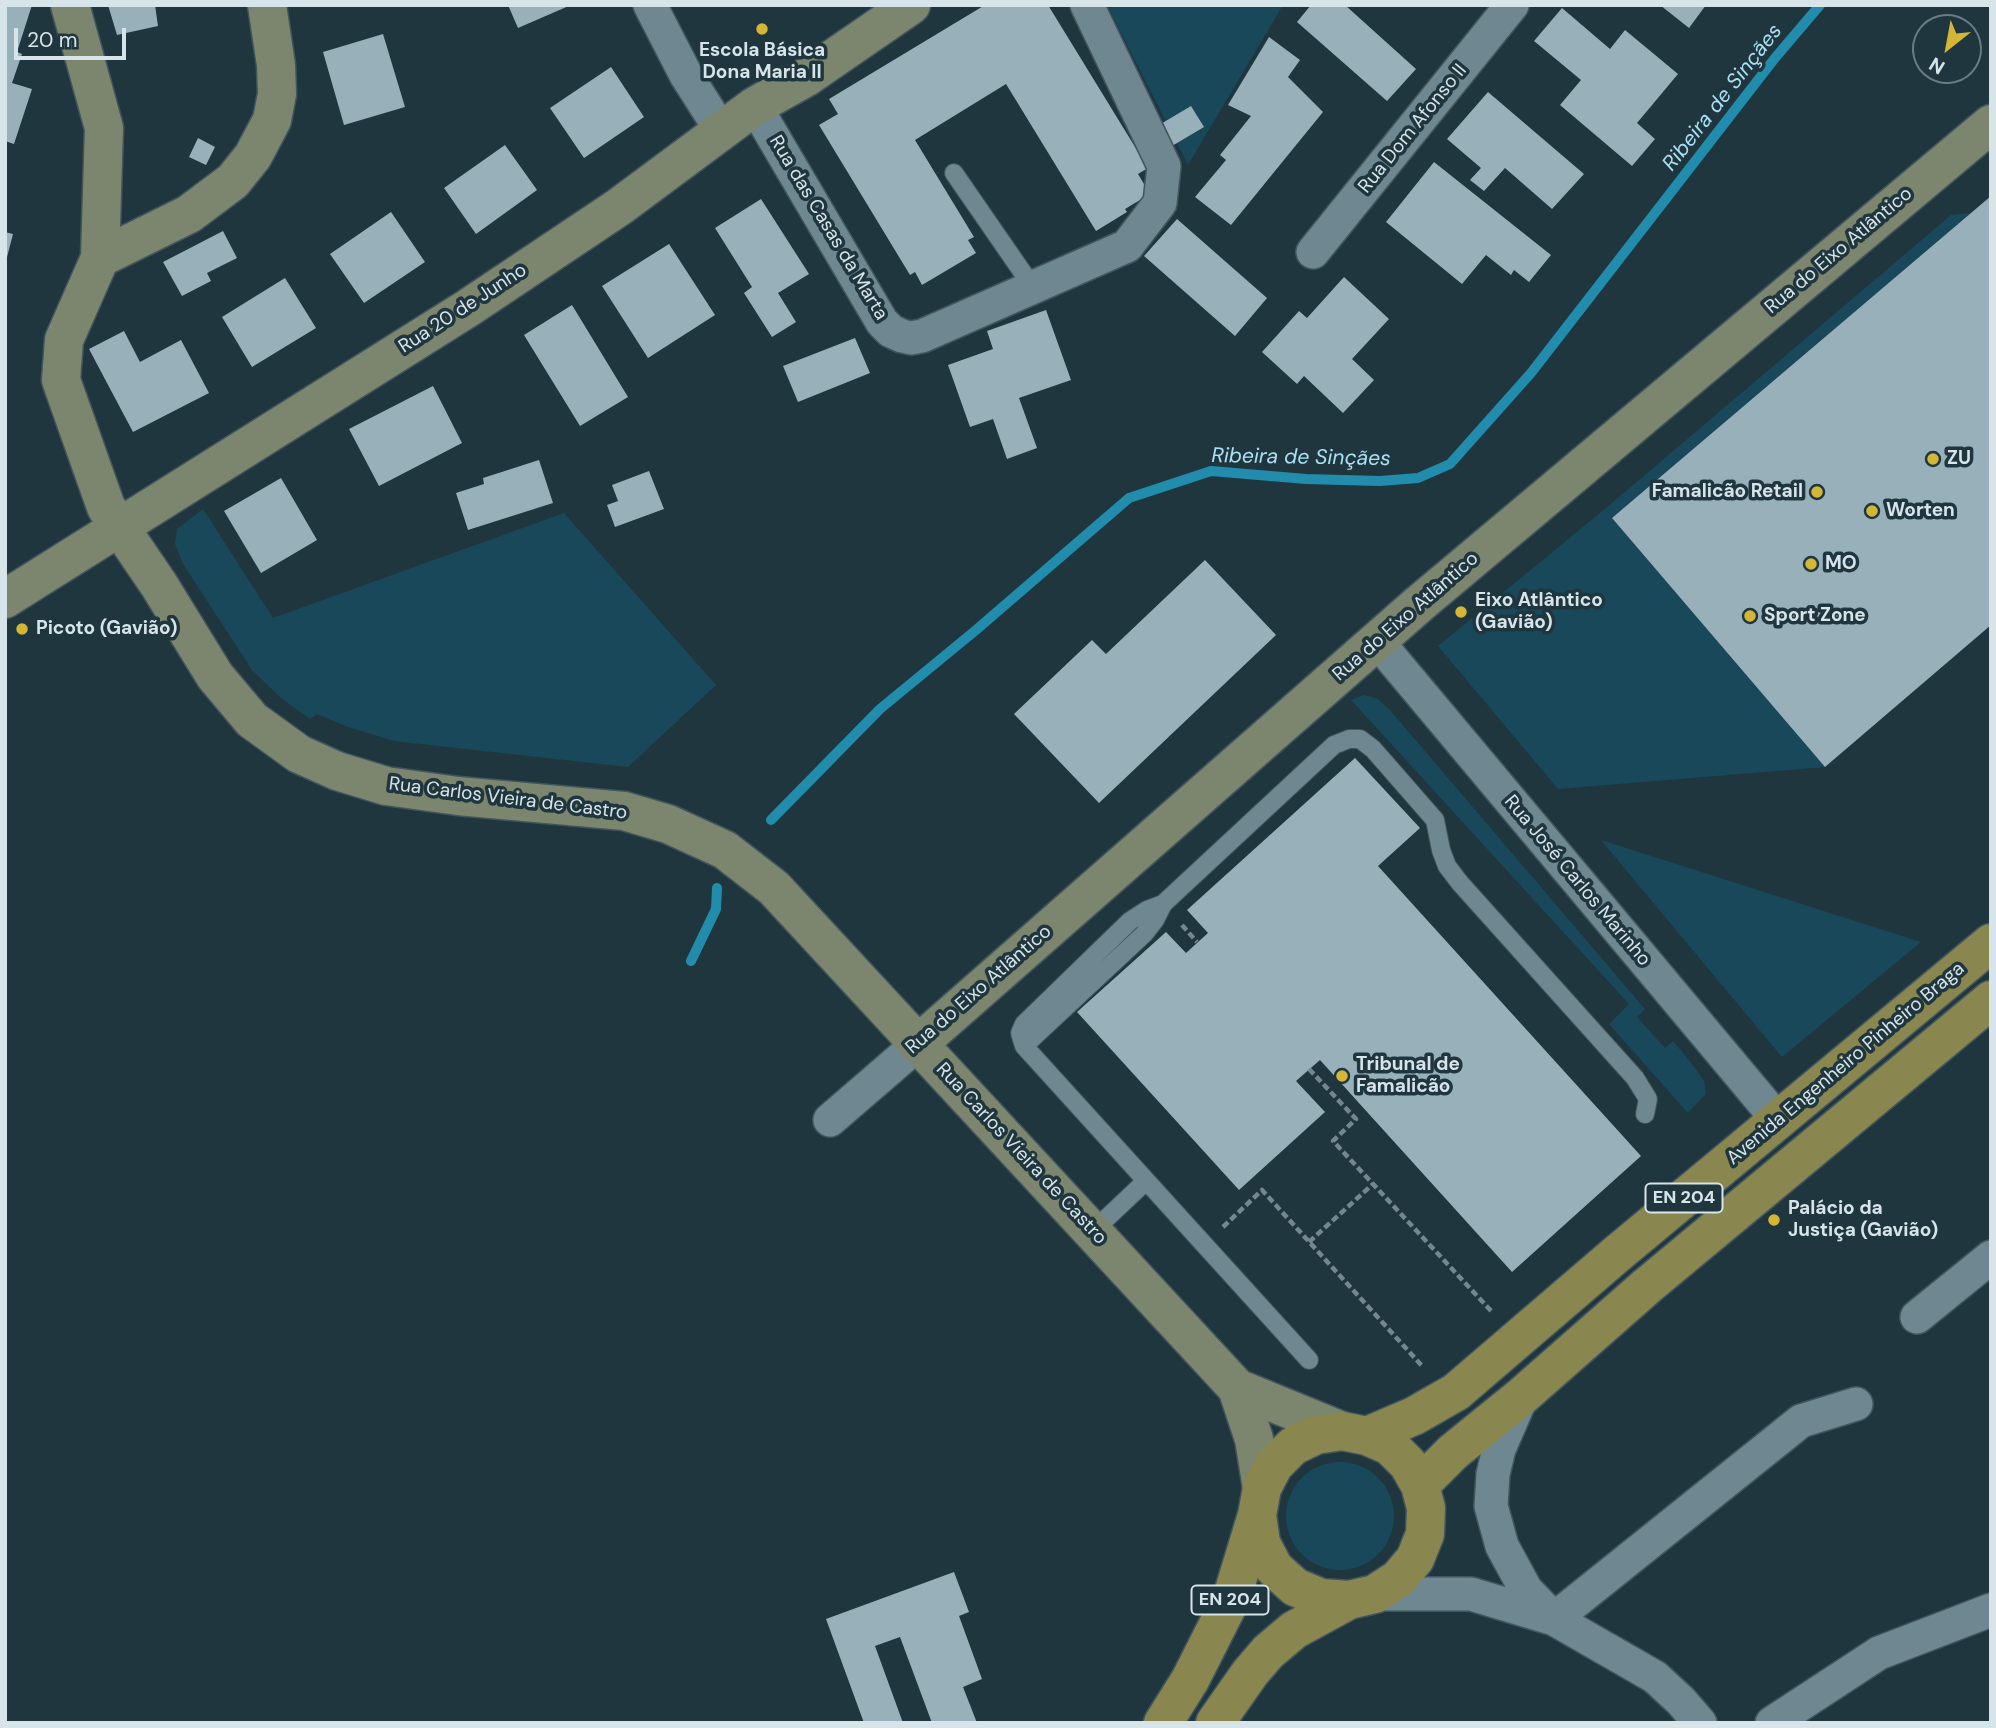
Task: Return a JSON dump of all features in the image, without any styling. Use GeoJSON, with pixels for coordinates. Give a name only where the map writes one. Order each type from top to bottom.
{"type":"FeatureCollection","features":[{"type":"Feature","properties":{"kind":"main road","name":"Avenida Engenheiro Pinheiro Braga"},"geometry":{"type":"LineString","coordinates":[[1163,1723],[1190,1680],[1231,1597],[1259,1502],[1274,1465],[1293,1446],[1316,1435],[1355,1433],[1414,1416],[1455,1392],[1991,943]]}},
{"type":"Feature","properties":{"kind":"main road","name":"EN 204"},"geometry":{"type":"LineString","coordinates":[[1215,1723],[1250,1673],[1268,1652],[1294,1630],[1398,1580],[1415,1559],[1425,1534],[1426,1508],[1420,1485],[1453,1452],[1522,1396],[1647,1286],[1991,1000]]}},
{"type":"Feature","properties":{"kind":"main road"},"geometry":{"type":"LineString","coordinates":[[1355,1433],[1390,1446],[1408,1464],[1420,1485]]}},
{"type":"Feature","properties":{"kind":"main road"},"geometry":{"type":"LineString","coordinates":[[1259,1502],[1261,1544],[1274,1568],[1295,1587],[1321,1598],[1362,1597]]}},
{"type":"Feature","properties":{"kind":"street"},"geometry":{"type":"LineString","coordinates":[[70,5],[104,128],[100,258],[189,214],[233,181],[253,156],[272,120],[277,94],[276,65],[267,5]]}},
{"type":"Feature","properties":{"kind":"street"},"geometry":{"type":"LineString","coordinates":[[650,5],[686,75],[721,130]]}},
{"type":"Feature","properties":{"kind":"street","name":"Rua 20 de Junho"},"geometry":{"type":"LineString","coordinates":[[5,599],[491,292],[620,207],[755,106],[805,78],[911,5]]}},
{"type":"Feature","properties":{"kind":"street","name":"Rua das Casas da Marta"},"geometry":{"type":"LineString","coordinates":[[755,106],[882,322],[891,331],[911,338],[922,336],[1127,246],[1160,203],[1164,166],[1087,5]]}},
{"type":"Feature","properties":{"kind":"street","name":"Rua Dom Afonso II"},"geometry":{"type":"LineString","coordinates":[[1313,252],[1512,5]]}},
{"type":"Feature","properties":{"kind":"street","name":"Rua do Eixo Atlântico"},"geometry":{"type":"LineString","coordinates":[[830,1120],[1377,641],[1991,124]]}},
{"type":"Feature","properties":{"kind":"street","name":"Rua Carlos Vieira de Castro"},"geometry":{"type":"LineString","coordinates":[[100,258],[64,341],[61,380],[107,507],[215,676],[253,720],[299,754],[337,771],[386,786],[458,796],[624,811],[668,824],[724,850],[774,888],[1237,1388],[1254,1439],[1259,1502]]}},
{"type":"Feature","properties":{"kind":"street","name":"Rua José Carlos Marinho"},"geometry":{"type":"LineString","coordinates":[[1377,641],[1778,1121]]}},
{"type":"Feature","properties":{"kind":"street"},"geometry":{"type":"LineString","coordinates":[[1917,1317],[1991,1257]]}},
{"type":"Feature","properties":{"kind":"street","name":"Rua Carlos Vieira de Castro"},"geometry":{"type":"LineString","coordinates":[[1237,1388],[1355,1433]]}},
{"type":"Feature","properties":{"kind":"street"},"geometry":{"type":"LineString","coordinates":[[1522,1396],[1499,1450],[1493,1474],[1492,1506],[1502,1546],[1526,1590],[1554,1619]]}},
{"type":"Feature","properties":{"kind":"street"},"geometry":{"type":"LineString","coordinates":[[1554,1619],[1801,1421],[1856,1404]]}},
{"type":"Feature","properties":{"kind":"street"},"geometry":{"type":"LineString","coordinates":[[1362,1597],[1471,1594],[1554,1619],[1655,1677],[1700,1723]]}},
{"type":"Feature","properties":{"kind":"street"},"geometry":{"type":"LineString","coordinates":[[1772,1723],[1879,1653],[1991,1610]]}},
{"type":"Feature","properties":{"kind":"lane"},"geometry":{"type":"LineString","coordinates":[[954,173],[1032,286]]}},
{"type":"Feature","properties":{"kind":"lane"},"geometry":{"type":"LineString","coordinates":[[1309,1360],[1024,1046],[1020,1033],[1024,1024],[1130,921],[1147,910],[1164,904],[1334,745],[1349,738],[1360,739],[1373,749],[1435,820],[1447,866],[1635,1078],[1648,1099],[1645,1114]]}},
{"type":"Feature","properties":{"kind":"lane"},"geometry":{"type":"LineString","coordinates":[[1093,1231],[1146,1181]]}},
{"type":"Feature","properties":{"kind":"path"},"geometry":{"type":"LineString","coordinates":[[1309,1069],[1356,1119],[1333,1141],[1489,1308]]}},
{"type":"Feature","properties":{"kind":"path"},"geometry":{"type":"LineString","coordinates":[[1309,1242],[1373,1184]]}},
{"type":"Feature","properties":{"kind":"path"},"geometry":{"type":"LineString","coordinates":[[1205,1244],[1262,1191],[1423,1368]]}},
{"type":"Feature","properties":{"kind":"shaded area"},"geometry":{"type":"Polygon","coordinates":[[[1107,5],[1283,5],[1188,165],[1107,5]]]}},
{"type":"Feature","properties":{"kind":"shaded area"},"geometry":{"type":"Polygon","coordinates":[[[1971,213],[1612,518],[1825,767],[1558,789],[1438,646],[1606,508],[1951,215],[1971,213]]]}},
{"type":"Feature","properties":{"kind":"shaded area"},"geometry":{"type":"Polygon","coordinates":[[[203,509],[273,618],[564,513],[716,685],[628,767],[394,741],[317,714],[310,719],[281,698],[252,670],[183,564],[175,544],[177,529],[203,509]]]}},
{"type":"Feature","properties":{"kind":"shaded area"},"geometry":{"type":"Polygon","coordinates":[[[1364,695],[1378,699],[1390,710],[1645,1009],[1637,1017],[1665,1048],[1673,1041],[1693,1065],[1704,1081],[1706,1094],[1688,1113],[1609,1024],[1629,1004],[1351,700],[1364,695]]]}},
{"type":"Feature","properties":{"kind":"shaded area"},"geometry":{"type":"Polygon","coordinates":[[[1601,840],[1921,942],[1782,1057],[1601,840]]]}},
{"type":"Feature","properties":{"kind":"shaded area"},"geometry":{"type":"Polygon","coordinates":[[[1340,1462],[1370,1471],[1378,1478],[1385,1486],[1394,1516],[1385,1546],[1378,1554],[1370,1561],[1340,1570],[1310,1561],[1302,1554],[1295,1546],[1286,1516],[1295,1486],[1302,1478],[1310,1471],[1340,1462]]]}},
{"type":"Feature","properties":{"kind":"building"},"geometry":{"type":"Polygon","coordinates":[[[5,5],[32,5],[17,52],[22,54],[12,83],[32,89],[14,144],[5,141],[5,5]]]}},
{"type":"Feature","properties":{"kind":"building"},"geometry":{"type":"Polygon","coordinates":[[[108,5],[155,5],[158,26],[117,35],[108,5]]]}},
{"type":"Feature","properties":{"kind":"building"},"geometry":{"type":"Polygon","coordinates":[[[508,5],[571,5],[518,28],[508,5]]]}},
{"type":"Feature","properties":{"kind":"building"},"geometry":{"type":"Polygon","coordinates":[[[985,5],[1048,5],[1148,168],[1138,174],[1150,194],[1096,231],[1006,84],[915,140],[974,237],[968,240],[976,253],[922,285],[915,272],[910,275],[819,125],[838,114],[829,99],[985,5]]]}},
{"type":"Feature","properties":{"kind":"building"},"geometry":{"type":"Polygon","coordinates":[[[1311,5],[1345,5],[1416,69],[1387,101],[1297,22],[1311,5]]]}},
{"type":"Feature","properties":{"kind":"building"},"geometry":{"type":"Polygon","coordinates":[[[1660,5],[1706,5],[1689,28],[1660,5]]]}},
{"type":"Feature","properties":{"kind":"building"},"geometry":{"type":"Polygon","coordinates":[[[1562,8],[1610,49],[1625,30],[1678,74],[1637,123],[1655,139],[1632,166],[1560,105],[1581,80],[1534,41],[1562,8]]]}},
{"type":"Feature","properties":{"kind":"building"},"geometry":{"type":"Polygon","coordinates":[[[383,34],[405,107],[344,125],[323,52],[383,34]]]}},
{"type":"Feature","properties":{"kind":"building"},"geometry":{"type":"Polygon","coordinates":[[[1269,37],[1300,60],[1288,77],[1323,112],[1231,225],[1195,197],[1226,160],[1220,155],[1251,116],[1228,105],[1269,37]]]}},
{"type":"Feature","properties":{"kind":"building"},"geometry":{"type":"Polygon","coordinates":[[[611,67],[644,117],[584,158],[550,108],[611,67]]]}},
{"type":"Feature","properties":{"kind":"building"},"geometry":{"type":"Polygon","coordinates":[[[1488,92],[1584,174],[1552,209],[1505,168],[1484,191],[1470,180],[1481,168],[1447,139],[1488,92]]]}},
{"type":"Feature","properties":{"kind":"building"},"geometry":{"type":"Polygon","coordinates":[[[1191,106],[1204,127],[1172,146],[1159,125],[1191,106]]]}},
{"type":"Feature","properties":{"kind":"building"},"geometry":{"type":"Polygon","coordinates":[[[198,138],[215,147],[206,165],[189,157],[198,138]]]}},
{"type":"Feature","properties":{"kind":"building"},"geometry":{"type":"Polygon","coordinates":[[[505,145],[537,190],[476,234],[444,188],[505,145]]]}},
{"type":"Feature","properties":{"kind":"building"},"geometry":{"type":"Polygon","coordinates":[[[1434,162],[1551,255],[1529,282],[1514,270],[1511,275],[1486,255],[1462,284],[1386,222],[1434,162]]]}},
{"type":"Feature","properties":{"kind":"building","name":"Famalicão Retail"},"geometry":{"type":"Polygon","coordinates":[[[1991,196],[1991,625],[1825,767],[1612,518],[1991,196]]]}},
{"type":"Feature","properties":{"kind":"building"},"geometry":{"type":"Polygon","coordinates":[[[761,199],[809,274],[778,293],[796,322],[772,337],[744,293],[752,287],[715,228],[761,199]]]}},
{"type":"Feature","properties":{"kind":"building"},"geometry":{"type":"Polygon","coordinates":[[[391,212],[425,262],[364,303],[330,254],[391,212]]]}},
{"type":"Feature","properties":{"kind":"building"},"geometry":{"type":"Polygon","coordinates":[[[1177,219],[1267,298],[1235,336],[1144,256],[1177,219]]]}},
{"type":"Feature","properties":{"kind":"building"},"geometry":{"type":"Polygon","coordinates":[[[223,231],[237,258],[207,273],[211,281],[182,296],[163,262],[223,231]]]}},
{"type":"Feature","properties":{"kind":"building"},"geometry":{"type":"Polygon","coordinates":[[[5,232],[13,234],[6,261],[5,261],[5,232]]]}},
{"type":"Feature","properties":{"kind":"building"},"geometry":{"type":"Polygon","coordinates":[[[669,244],[715,315],[648,358],[602,286],[669,244]]]}},
{"type":"Feature","properties":{"kind":"building"},"geometry":{"type":"Polygon","coordinates":[[[1344,277],[1389,319],[1352,359],[1374,380],[1343,413],[1304,376],[1297,384],[1262,352],[1299,311],[1307,318],[1344,277]]]}},
{"type":"Feature","properties":{"kind":"building"},"geometry":{"type":"Polygon","coordinates":[[[285,278],[316,328],[252,367],[222,317],[285,278]]]}},
{"type":"Feature","properties":{"kind":"building"},"geometry":{"type":"Polygon","coordinates":[[[572,305],[628,397],[580,426],[524,335],[572,305]]]}},
{"type":"Feature","properties":{"kind":"building"},"geometry":{"type":"Polygon","coordinates":[[[1046,310],[1071,380],[1019,398],[1037,448],[1007,459],[993,419],[970,427],[948,365],[993,349],[987,331],[1046,310]]]}},
{"type":"Feature","properties":{"kind":"building"},"geometry":{"type":"Polygon","coordinates":[[[124,331],[140,362],[181,340],[209,393],[133,432],[89,349],[124,331]]]}},
{"type":"Feature","properties":{"kind":"building"},"geometry":{"type":"Polygon","coordinates":[[[855,338],[870,373],[798,402],[783,366],[855,338]]]}},
{"type":"Feature","properties":{"kind":"building"},"geometry":{"type":"Polygon","coordinates":[[[433,386],[462,443],[379,486],[349,429],[433,386]]]}},
{"type":"Feature","properties":{"kind":"building"},"geometry":{"type":"Polygon","coordinates":[[[539,460],[553,503],[468,530],[456,493],[484,484],[483,478],[539,460]]]}},
{"type":"Feature","properties":{"kind":"building"},"geometry":{"type":"Polygon","coordinates":[[[649,471],[664,509],[615,527],[607,505],[618,501],[612,485],[649,471]]]}},
{"type":"Feature","properties":{"kind":"building"},"geometry":{"type":"Polygon","coordinates":[[[281,478],[317,540],[261,573],[224,511],[281,478]]]}},
{"type":"Feature","properties":{"kind":"building"},"geometry":{"type":"Polygon","coordinates":[[[1205,560],[1276,635],[1099,803],[1014,714],[1092,640],[1106,654],[1205,560]]]}},
{"type":"Feature","properties":{"kind":"building"},"geometry":{"type":"Polygon","coordinates":[[[1355,758],[1420,828],[1378,866],[1641,1156],[1512,1272],[1320,1060],[1296,1081],[1325,1112],[1239,1190],[1077,1012],[1166,932],[1186,953],[1208,933],[1187,910],[1355,758]]]}},
{"type":"Feature","properties":{"kind":"building"},"geometry":{"type":"Polygon","coordinates":[[[954,1572],[969,1612],[959,1616],[982,1679],[963,1687],[977,1723],[932,1723],[900,1637],[875,1646],[903,1723],[864,1723],[826,1619],[954,1572]]]}},
{"type":"Feature","properties":{"kind":"waterway","name":"Ribeira de Sinçães"},"geometry":{"type":"LineString","coordinates":[[771,820],[880,709],[1129,498],[1211,471],[1306,479],[1380,481],[1418,478],[1450,464],[1531,373],[1775,58],[1820,5]]}},
{"type":"Feature","properties":{"kind":"waterway","name":"Ribeira de Sinçães"},"geometry":{"type":"LineString","coordinates":[[691,961],[716,909],[717,888]]}},
{"type":"Feature","properties":{"kind":"place","name":"Escola Básica Dona Maria II"},"geometry":{"type":"Point","coordinates":[762,29]}},
{"type":"Feature","properties":{"kind":"place","name":"ZU"},"geometry":{"type":"Point","coordinates":[1933,459]}},
{"type":"Feature","properties":{"kind":"place","name":"Famalicão Retail"},"geometry":{"type":"Point","coordinates":[1817,492]}},
{"type":"Feature","properties":{"kind":"place","name":"Worten"},"geometry":{"type":"Point","coordinates":[1872,511]}},
{"type":"Feature","properties":{"kind":"place","name":"MO"},"geometry":{"type":"Point","coordinates":[1811,564]}},
{"type":"Feature","properties":{"kind":"place","name":"Eixo Atlântico (Gavião)"},"geometry":{"type":"Point","coordinates":[1461,612]}},
{"type":"Feature","properties":{"kind":"place","name":"Sport Zone"},"geometry":{"type":"Point","coordinates":[1750,616]}},
{"type":"Feature","properties":{"kind":"place","name":"Picoto (Gavião)"},"geometry":{"type":"Point","coordinates":[22,629]}},
{"type":"Feature","properties":{"kind":"place","name":"Tribunal de Famalicão"},"geometry":{"type":"Point","coordinates":[1342,1076]}},
{"type":"Feature","properties":{"kind":"place","name":"Palácio da Justiça (Gavião)"},"geometry":{"type":"Point","coordinates":[1774,1220]}}]}
